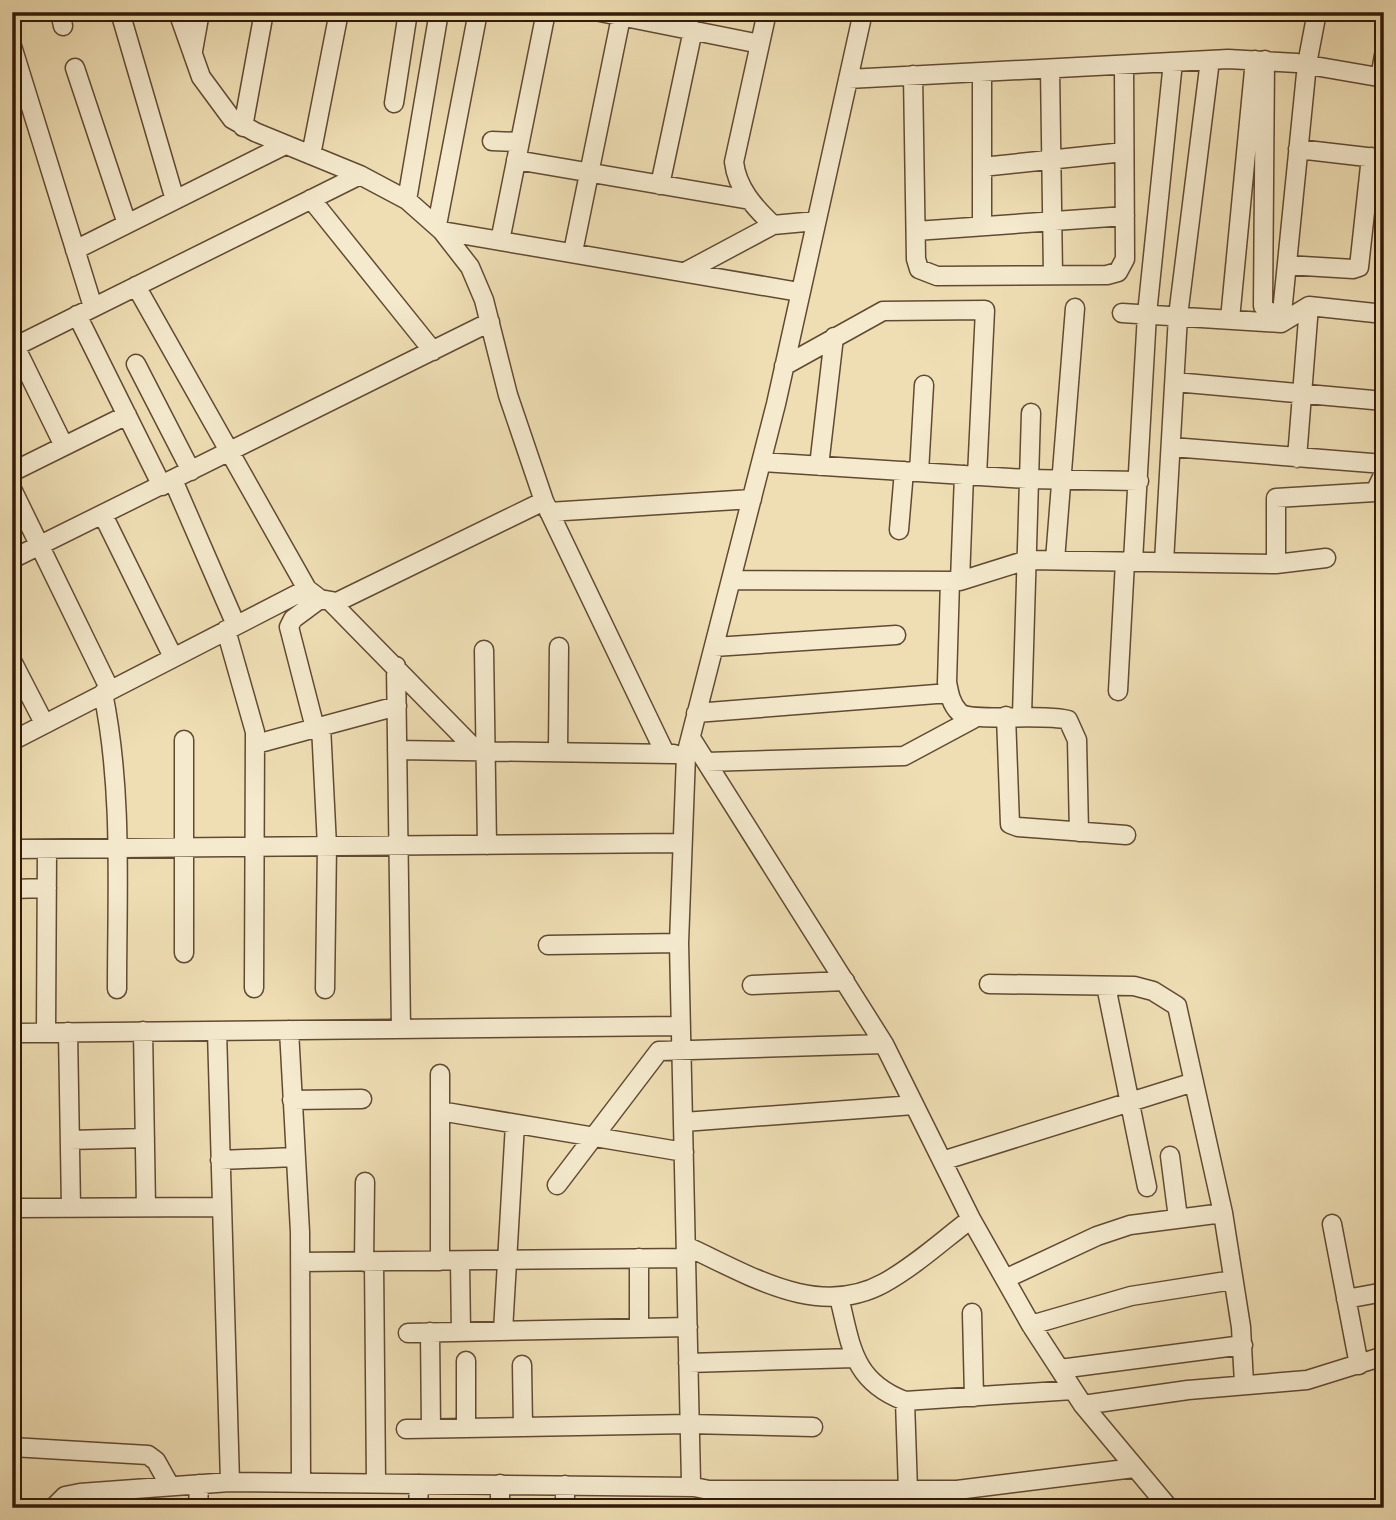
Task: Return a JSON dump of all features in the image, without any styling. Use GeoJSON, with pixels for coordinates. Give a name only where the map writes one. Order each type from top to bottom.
{"type":"FeatureCollection","features":[{"type":"Feature","properties":{"kind":"street"},"geometry":{"type":"LineString","coordinates":[[120,12],[175,200]]}},
{"type":"Feature","properties":{"kind":"street"},"geometry":{"type":"LineString","coordinates":[[178,12],[201,77],[220,107],[243,127],[360,175],[407,200],[440,228],[470,267],[490,322],[508,395],[547,507],[665,753]]}},
{"type":"Feature","properties":{"kind":"street"},"geometry":{"type":"LineString","coordinates":[[193,54],[200,12]]}},
{"type":"Feature","properties":{"kind":"street"},"geometry":{"type":"LineString","coordinates":[[243,127],[264,12]]}},
{"type":"Feature","properties":{"kind":"street"},"geometry":{"type":"LineString","coordinates":[[311,155],[339,12]]}},
{"type":"Feature","properties":{"kind":"street"},"geometry":{"type":"LineString","coordinates":[[394,103],[408,12]]}},
{"type":"Feature","properties":{"kind":"street"},"geometry":{"type":"LineString","coordinates":[[407,200],[439,12]]}},
{"type":"Feature","properties":{"kind":"street"},"geometry":{"type":"LineString","coordinates":[[440,228],[478,12]]}},
{"type":"Feature","properties":{"kind":"street"},"geometry":{"type":"LineString","coordinates":[[500,241],[546,12]]}},
{"type":"Feature","properties":{"kind":"street"},"geometry":{"type":"LineString","coordinates":[[600,12],[760,44]]}},
{"type":"Feature","properties":{"kind":"street"},"geometry":{"type":"LineString","coordinates":[[767,12],[734,162],[738,182],[772,225]]}},
{"type":"Feature","properties":{"kind":"street"},"geometry":{"type":"LineString","coordinates":[[694,1487],[690,1475],[679,943],[689,746],[784,366],[863,12]]}},
{"type":"Feature","properties":{"kind":"street"},"geometry":{"type":"LineString","coordinates":[[1281,323],[1307,64],[1317,12]]}},
{"type":"Feature","properties":{"kind":"street"},"geometry":{"type":"LineString","coordinates":[[573,252],[621,17]]}},
{"type":"Feature","properties":{"kind":"street"},"geometry":{"type":"LineString","coordinates":[[660,185],[693,30]]}},
{"type":"Feature","properties":{"kind":"street"},"geometry":{"type":"LineString","coordinates":[[13,55],[75,250],[85,311],[127,415],[167,483],[231,628],[256,732],[254,988]]}},
{"type":"Feature","properties":{"kind":"street"},"geometry":{"type":"LineString","coordinates":[[848,79],[1210,60],[1307,64],[1382,78],[1384,55]]}},
{"type":"Feature","properties":{"kind":"street"},"geometry":{"type":"LineString","coordinates":[[1164,562],[1178,316],[1210,60]]}},
{"type":"Feature","properties":{"kind":"street"},"geometry":{"type":"LineString","coordinates":[[1230,319],[1260,60]]}},
{"type":"Feature","properties":{"kind":"street"},"geometry":{"type":"LineString","coordinates":[[1260,60],[1263,306],[1281,323]]}},
{"type":"Feature","properties":{"kind":"street"},"geometry":{"type":"LineString","coordinates":[[1118,691],[1139,481],[1147,314],[1173,62]]}},
{"type":"Feature","properties":{"kind":"street"},"geometry":{"type":"LineString","coordinates":[[913,75],[915,231],[919,269],[927,275],[1118,272],[1125,259],[1124,65]]}},
{"type":"Feature","properties":{"kind":"street"},"geometry":{"type":"LineString","coordinates":[[75,68],[127,224]]}},
{"type":"Feature","properties":{"kind":"street"},"geometry":{"type":"LineString","coordinates":[[1050,69],[1053,275]]}},
{"type":"Feature","properties":{"kind":"street"},"geometry":{"type":"LineString","coordinates":[[982,72],[982,226]]}},
{"type":"Feature","properties":{"kind":"street"},"geometry":{"type":"LineString","coordinates":[[492,141],[520,142]]}},
{"type":"Feature","properties":{"kind":"street"},"geometry":{"type":"LineString","coordinates":[[75,250],[285,145]]}},
{"type":"Feature","properties":{"kind":"street"},"geometry":{"type":"LineString","coordinates":[[1287,265],[1353,269],[1359,267],[1377,158],[1298,149]]}},
{"type":"Feature","properties":{"kind":"street"},"geometry":{"type":"LineString","coordinates":[[982,167],[1125,152]]}},
{"type":"Feature","properties":{"kind":"street"},"geometry":{"type":"LineString","coordinates":[[516,160],[750,200]]}},
{"type":"Feature","properties":{"kind":"street"},"geometry":{"type":"LineString","coordinates":[[64,446],[14,347],[360,175]]}},
{"type":"Feature","properties":{"kind":"street"},"geometry":{"type":"LineString","coordinates":[[312,199],[433,351]]}},
{"type":"Feature","properties":{"kind":"street"},"geometry":{"type":"LineString","coordinates":[[915,231],[1125,216]]}},
{"type":"Feature","properties":{"kind":"street"},"geometry":{"type":"LineString","coordinates":[[685,272],[772,225],[816,221]]}},
{"type":"Feature","properties":{"kind":"street"},"geometry":{"type":"LineString","coordinates":[[440,228],[500,241],[799,292]]}},
{"type":"Feature","properties":{"kind":"street"},"geometry":{"type":"LineString","coordinates":[[136,286],[230,452],[319,596],[397,666],[480,750]]}},
{"type":"Feature","properties":{"kind":"street"},"geometry":{"type":"LineString","coordinates":[[1297,458],[1309,306]]}},
{"type":"Feature","properties":{"kind":"street"},"geometry":{"type":"LineString","coordinates":[[1122,313],[1281,323],[1309,306],[1384,314]]}},
{"type":"Feature","properties":{"kind":"street"},"geometry":{"type":"LineString","coordinates":[[1055,560],[1075,308]]}},
{"type":"Feature","properties":{"kind":"street"},"geometry":{"type":"LineString","coordinates":[[784,366],[883,311],[985,310],[970,475],[955,581],[949,693],[960,714],[973,719],[1051,715],[1068,720],[1074,728],[1077,740],[1079,832]]}},
{"type":"Feature","properties":{"kind":"street"},"geometry":{"type":"LineString","coordinates":[[12,559],[490,322]]}},
{"type":"Feature","properties":{"kind":"street"},"geometry":{"type":"LineString","coordinates":[[819,466],[834,337]]}},
{"type":"Feature","properties":{"kind":"street"},"geometry":{"type":"LineString","coordinates":[[136,364],[191,471]]}},
{"type":"Feature","properties":{"kind":"street"},"geometry":{"type":"LineString","coordinates":[[1175,382],[1384,401]]}},
{"type":"Feature","properties":{"kind":"street"},"geometry":{"type":"LineString","coordinates":[[899,530],[924,385]]}},
{"type":"Feature","properties":{"kind":"street"},"geometry":{"type":"LineString","coordinates":[[1031,414],[1027,479],[1027,560],[1007,817],[1010,824],[1126,835]]}},
{"type":"Feature","properties":{"kind":"street"},"geometry":{"type":"LineString","coordinates":[[12,472],[127,415]]}},
{"type":"Feature","properties":{"kind":"street"},"geometry":{"type":"LineString","coordinates":[[1172,447],[1384,464]]}},
{"type":"Feature","properties":{"kind":"street"},"geometry":{"type":"LineString","coordinates":[[761,462],[1027,479],[1139,481]]}},
{"type":"Feature","properties":{"kind":"street"},"geometry":{"type":"LineString","coordinates":[[1276,564],[1276,498],[1374,492],[1384,473]]}},
{"type":"Feature","properties":{"kind":"street"},"geometry":{"type":"LineString","coordinates":[[12,489],[106,691],[113,739],[117,989]]}},
{"type":"Feature","properties":{"kind":"street"},"geometry":{"type":"LineString","coordinates":[[12,741],[231,628],[319,596],[337,602],[547,507],[752,499]]}},
{"type":"Feature","properties":{"kind":"street"},"geometry":{"type":"LineString","coordinates":[[103,514],[173,657]]}},
{"type":"Feature","properties":{"kind":"street"},"geometry":{"type":"LineString","coordinates":[[732,580],[955,581],[1027,560],[1276,564],[1326,558]]}},
{"type":"Feature","properties":{"kind":"street"},"geometry":{"type":"LineString","coordinates":[[319,596],[293,619],[289,627],[318,727],[327,846],[325,989]]}},
{"type":"Feature","properties":{"kind":"street"},"geometry":{"type":"LineString","coordinates":[[714,647],[896,635]]}},
{"type":"Feature","properties":{"kind":"street"},"geometry":{"type":"LineString","coordinates":[[558,750],[559,647]]}},
{"type":"Feature","properties":{"kind":"street"},"geometry":{"type":"LineString","coordinates":[[484,650],[480,750],[487,845]]}},
{"type":"Feature","properties":{"kind":"street"},"geometry":{"type":"LineString","coordinates":[[12,661],[44,723]]}},
{"type":"Feature","properties":{"kind":"street"},"geometry":{"type":"LineString","coordinates":[[397,666],[401,1029]]}},
{"type":"Feature","properties":{"kind":"street"},"geometry":{"type":"LineString","coordinates":[[696,713],[949,693]]}},
{"type":"Feature","properties":{"kind":"street"},"geometry":{"type":"LineString","coordinates":[[256,744],[397,706]]}},
{"type":"Feature","properties":{"kind":"street"},"geometry":{"type":"LineString","coordinates":[[706,762],[904,755],[923,748],[973,719]]}},
{"type":"Feature","properties":{"kind":"street"},"geometry":{"type":"LineString","coordinates":[[184,740],[184,953]]}},
{"type":"Feature","properties":{"kind":"street"},"geometry":{"type":"LineString","coordinates":[[397,750],[665,753],[689,746]]}},
{"type":"Feature","properties":{"kind":"street"},"geometry":{"type":"LineString","coordinates":[[689,746],[706,762],[884,1044],[971,1219],[1031,1325],[1078,1398],[1170,1508]]}},
{"type":"Feature","properties":{"kind":"street"},"geometry":{"type":"LineString","coordinates":[[12,849],[682,843]]}},
{"type":"Feature","properties":{"kind":"street"},"geometry":{"type":"LineString","coordinates":[[46,1032],[47,849]]}},
{"type":"Feature","properties":{"kind":"street"},"geometry":{"type":"LineString","coordinates":[[12,889],[47,888]]}},
{"type":"Feature","properties":{"kind":"street"},"geometry":{"type":"LineString","coordinates":[[548,945],[679,943]]}},
{"type":"Feature","properties":{"kind":"street"},"geometry":{"type":"LineString","coordinates":[[752,985],[845,981]]}},
{"type":"Feature","properties":{"kind":"street"},"geometry":{"type":"LineString","coordinates":[[989,984],[1134,986],[1153,991],[1177,1006],[1223,1213],[1242,1345],[1244,1384]]}},
{"type":"Feature","properties":{"kind":"street"},"geometry":{"type":"LineString","coordinates":[[1106,986],[1147,1187]]}},
{"type":"Feature","properties":{"kind":"street"},"geometry":{"type":"LineString","coordinates":[[12,1033],[681,1026]]}},
{"type":"Feature","properties":{"kind":"street"},"geometry":{"type":"LineString","coordinates":[[289,1030],[300,1262],[301,1482]]}},
{"type":"Feature","properties":{"kind":"street"},"geometry":{"type":"LineString","coordinates":[[143,1031],[146,1208]]}},
{"type":"Feature","properties":{"kind":"street"},"geometry":{"type":"LineString","coordinates":[[217,1031],[230,1482]]}},
{"type":"Feature","properties":{"kind":"street"},"geometry":{"type":"LineString","coordinates":[[68,1032],[71,1208]]}},
{"type":"Feature","properties":{"kind":"street"},"geometry":{"type":"LineString","coordinates":[[557,1185],[659,1051],[884,1044]]}},
{"type":"Feature","properties":{"kind":"street"},"geometry":{"type":"LineString","coordinates":[[440,1074],[440,1261]]}},
{"type":"Feature","properties":{"kind":"street"},"geometry":{"type":"LineString","coordinates":[[942,1161],[1194,1083]]}},
{"type":"Feature","properties":{"kind":"street"},"geometry":{"type":"LineString","coordinates":[[292,1100],[362,1099]]}},
{"type":"Feature","properties":{"kind":"street"},"geometry":{"type":"LineString","coordinates":[[684,1122],[914,1105]]}},
{"type":"Feature","properties":{"kind":"street"},"geometry":{"type":"LineString","coordinates":[[440,1111],[684,1152]]}},
{"type":"Feature","properties":{"kind":"street"},"geometry":{"type":"LineString","coordinates":[[503,1331],[515,1124]]}},
{"type":"Feature","properties":{"kind":"street"},"geometry":{"type":"LineString","coordinates":[[70,1140],[145,1138]]}},
{"type":"Feature","properties":{"kind":"street"},"geometry":{"type":"LineString","coordinates":[[1170,1156],[1178,1218]]}},
{"type":"Feature","properties":{"kind":"street"},"geometry":{"type":"LineString","coordinates":[[220,1160],[295,1157]]}},
{"type":"Feature","properties":{"kind":"street"},"geometry":{"type":"LineString","coordinates":[[365,1182],[376,1483]]}},
{"type":"Feature","properties":{"kind":"street"},"geometry":{"type":"LineString","coordinates":[[12,1208],[221,1207]]}},
{"type":"Feature","properties":{"kind":"street"},"geometry":{"type":"LineString","coordinates":[[1004,1279],[1097,1236],[1130,1225],[1223,1213]]}},
{"type":"Feature","properties":{"kind":"street"},"geometry":{"type":"LineString","coordinates":[[300,1262],[639,1258],[686,1252],[785,1291],[830,1299],[884,1283],[971,1219]]}},
{"type":"Feature","properties":{"kind":"street"},"geometry":{"type":"LineString","coordinates":[[1332,1224],[1359,1365]]}},
{"type":"Feature","properties":{"kind":"street"},"geometry":{"type":"LineString","coordinates":[[639,1258],[639,1328]]}},
{"type":"Feature","properties":{"kind":"street"},"geometry":{"type":"LineString","coordinates":[[460,1261],[461,1332]]}},
{"type":"Feature","properties":{"kind":"street"},"geometry":{"type":"LineString","coordinates":[[1031,1325],[1131,1296],[1233,1280]]}},
{"type":"Feature","properties":{"kind":"street"},"geometry":{"type":"LineString","coordinates":[[1346,1298],[1384,1292]]}},
{"type":"Feature","properties":{"kind":"street"},"geometry":{"type":"LineString","coordinates":[[839,1297],[854,1358],[863,1374],[891,1396],[905,1401],[974,1397],[1126,1397],[1307,1380],[1384,1356]]}},
{"type":"Feature","properties":{"kind":"street"},"geometry":{"type":"LineString","coordinates":[[972,1313],[974,1397]]}},
{"type":"Feature","properties":{"kind":"street"},"geometry":{"type":"LineString","coordinates":[[408,1333],[688,1326]]}},
{"type":"Feature","properties":{"kind":"street"},"geometry":{"type":"LineString","coordinates":[[430,1332],[431,1429]]}},
{"type":"Feature","properties":{"kind":"street"},"geometry":{"type":"LineString","coordinates":[[1060,1369],[1242,1345]]}},
{"type":"Feature","properties":{"kind":"street"},"geometry":{"type":"LineString","coordinates":[[688,1363],[854,1358]]}},
{"type":"Feature","properties":{"kind":"street"},"geometry":{"type":"LineString","coordinates":[[466,1361],[466,1428]]}},
{"type":"Feature","properties":{"kind":"street"},"geometry":{"type":"LineString","coordinates":[[522,1365],[523,1427]]}},
{"type":"Feature","properties":{"kind":"street"},"geometry":{"type":"LineString","coordinates":[[905,1401],[908,1491]]}},
{"type":"Feature","properties":{"kind":"street"},"geometry":{"type":"LineString","coordinates":[[406,1429],[689,1424],[813,1427]]}},
{"type":"Feature","properties":{"kind":"street"},"geometry":{"type":"LineString","coordinates":[[12,1447],[148,1455],[156,1461],[170,1486]]}},
{"type":"Feature","properties":{"kind":"street"},"geometry":{"type":"LineString","coordinates":[[53,1508],[65,1496],[80,1493],[230,1482],[908,1491],[1025,1484],[1134,1468]]}},
{"type":"Feature","properties":{"kind":"street"},"geometry":{"type":"LineString","coordinates":[[198,1508],[199,1484]]}},
{"type":"Feature","properties":{"kind":"street"},"geometry":{"type":"LineString","coordinates":[[418,1508],[419,1484]]}},
{"type":"Feature","properties":{"kind":"street"},"geometry":{"type":"LineString","coordinates":[[500,1485],[500,1508]]}},
{"type":"Feature","properties":{"kind":"street"},"geometry":{"type":"LineString","coordinates":[[565,1485],[565,1508]]}}]}
